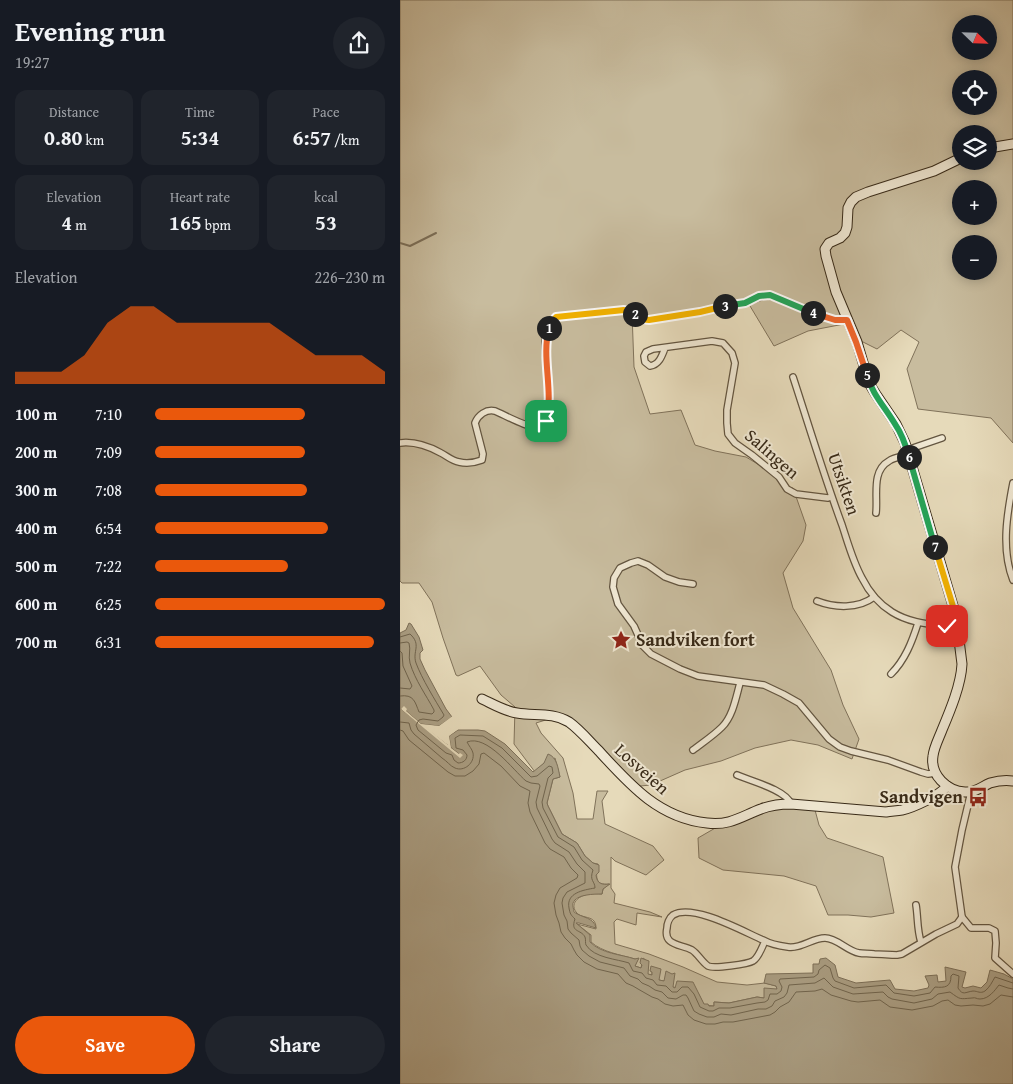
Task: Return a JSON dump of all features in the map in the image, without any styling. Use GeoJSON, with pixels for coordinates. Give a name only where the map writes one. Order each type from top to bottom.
{"type":"FeatureCollection","features":[{"type":"Feature","properties":{"kind":"street"},"geometry":{"type":"LineString","coordinates":[[997,147],[1013,144]]}},
{"type":"Feature","properties":{"kind":"street"},"geometry":{"type":"LineString","coordinates":[[952,162],[934,171],[860,195],[851,202],[848,208],[845,233],[840,238],[831,241],[827,245],[825,253],[836,292],[856,342],[869,382],[874,393],[896,424],[908,452],[956,616],[962,672],[933,756],[936,773],[947,786],[960,791],[971,792],[990,783],[1013,780]]}},
{"type":"Feature","properties":{"kind":"street"},"geometry":{"type":"LineString","coordinates":[[400,443],[418,444],[460,463],[476,462],[482,460],[483,454],[475,423],[481,414],[490,410],[530,426],[543,426],[549,410],[545,342],[548,328],[556,317],[624,310],[649,320],[745,303],[765,295],[775,296],[805,310],[835,320],[847,320]]}},
{"type":"Feature","properties":{"kind":"street","name":"Salingen"},"geometry":{"type":"LineString","coordinates":[[665,348],[712,341],[723,343],[732,353],[735,363],[727,410],[728,434],[735,443],[779,477],[787,489],[796,494],[831,497]]}},
{"type":"Feature","properties":{"kind":"street","name":"Utsikten"},"geometry":{"type":"LineString","coordinates":[[793,377],[831,497],[862,579],[874,597],[891,611],[905,619],[918,623],[958,628]]}},
{"type":"Feature","properties":{"kind":"street"},"geometry":{"type":"LineString","coordinates":[[876,514],[876,487],[880,467],[890,460],[942,438]]}},
{"type":"Feature","properties":{"kind":"street"},"geometry":{"type":"LineString","coordinates":[[1013,483],[1007,524],[1006,549],[1013,580]]}},
{"type":"Feature","properties":{"kind":"street"},"geometry":{"type":"LineString","coordinates":[[693,584],[665,577],[638,562],[620,568],[614,578],[613,587],[618,604],[634,626],[643,646],[650,654],[698,676],[764,685],[799,704],[829,739],[840,747],[888,760],[928,774],[936,773]]}},
{"type":"Feature","properties":{"kind":"street"},"geometry":{"type":"LineString","coordinates":[[817,601],[835,606],[850,606],[860,605],[874,597]]}},
{"type":"Feature","properties":{"kind":"street"},"geometry":{"type":"LineString","coordinates":[[891,674],[904,658],[918,623]]}},
{"type":"Feature","properties":{"kind":"street"},"geometry":{"type":"LineString","coordinates":[[693,750],[721,728],[728,720],[740,682]]}},
{"type":"Feature","properties":{"kind":"street","name":"Losveien"},"geometry":{"type":"LineString","coordinates":[[482,699],[510,712],[556,716],[569,722],[624,779],[651,802],[674,815],[695,822],[726,823],[761,808],[778,804],[886,812],[911,807],[945,790],[947,786]]}},
{"type":"Feature","properties":{"kind":"street"},"geometry":{"type":"LineString","coordinates":[[737,775],[786,796],[791,804]]}},
{"type":"Feature","properties":{"kind":"street"},"geometry":{"type":"LineString","coordinates":[[971,792],[955,867],[962,917],[971,928],[989,928],[995,932],[995,958],[1013,974]]}},
{"type":"Feature","properties":{"kind":"street"},"geometry":{"type":"LineString","coordinates":[[916,905],[918,934],[921,942]]}},
{"type":"Feature","properties":{"kind":"street"},"geometry":{"type":"LineString","coordinates":[[765,941],[754,961],[739,965],[716,967],[708,966],[692,951],[668,940],[666,935],[670,918],[673,915],[694,913],[716,918],[765,941],[791,948],[802,946],[820,938],[827,938],[860,954],[897,955],[957,924],[962,917]]}},
{"type":"Feature","properties":{"kind":"shaded area"},"geometry":{"type":"Polygon","coordinates":[[[400,0],[1013,0],[1013,443],[991,418],[918,409],[907,369],[919,342],[901,330],[877,349],[859,340],[844,324],[808,331],[774,346],[747,301],[653,316],[632,313],[634,367],[650,414],[681,410],[695,445],[746,457],[776,475],[786,489],[793,488],[806,525],[803,541],[783,573],[793,608],[831,670],[843,705],[859,739],[852,759],[818,745],[791,740],[755,748],[721,761],[685,770],[651,785],[640,786],[610,763],[585,737],[552,718],[536,723],[541,733],[563,758],[573,793],[577,819],[593,819],[597,791],[608,791],[602,801],[605,824],[653,846],[664,860],[646,875],[615,861],[611,857],[611,888],[615,894],[614,903],[662,917],[637,913],[636,925],[617,919],[614,922],[615,944],[649,954],[717,982],[747,985],[765,983],[776,986],[777,989],[764,998],[757,997],[729,1003],[714,1002],[714,1006],[704,1005],[695,990],[672,987],[674,974],[664,981],[659,980],[652,972],[652,975],[647,974],[647,961],[643,958],[641,968],[635,966],[638,959],[606,951],[591,942],[591,935],[577,924],[596,929],[595,923],[592,919],[578,914],[574,905],[583,896],[602,894],[603,889],[609,884],[598,881],[598,864],[593,863],[585,856],[577,843],[562,834],[548,806],[547,803],[553,779],[560,777],[555,758],[544,763],[535,772],[514,744],[515,707],[501,695],[480,666],[458,676],[456,675],[432,602],[419,583],[402,583],[400,581],[400,0]]]}},
{"type":"Feature","properties":{"kind":"shaded area"},"geometry":{"type":"Polygon","coordinates":[[[779,806],[815,810],[819,825],[827,838],[883,857],[894,913],[871,917],[828,915],[816,886],[784,876],[723,870],[699,858],[698,838],[717,827],[779,806]]]}},
{"type":"Feature","properties":{"kind":"water"},"geometry":{"type":"Polygon","coordinates":[[[409,623],[419,637],[423,650],[420,653],[420,659],[425,670],[452,717],[439,726],[421,724],[405,710],[401,709],[451,748],[449,736],[458,730],[478,730],[485,731],[505,744],[533,772],[544,763],[548,754],[555,760],[560,777],[553,779],[547,803],[548,806],[562,834],[577,843],[585,856],[593,863],[599,865],[599,872],[596,875],[599,882],[610,884],[603,889],[602,894],[582,896],[573,903],[574,912],[595,924],[596,928],[576,923],[590,935],[590,942],[595,946],[611,953],[635,959],[639,958],[635,966],[641,968],[641,958],[649,961],[648,974],[652,975],[650,971],[651,966],[661,969],[659,980],[664,981],[666,971],[672,974],[675,973],[673,987],[675,988],[677,981],[693,982],[704,1004],[709,1006],[714,1006],[714,1002],[729,1003],[757,997],[764,998],[764,988],[777,989],[776,986],[764,983],[766,974],[813,973],[813,964],[819,964],[820,959],[826,958],[835,965],[838,977],[856,983],[890,980],[895,989],[914,991],[928,988],[929,985],[925,976],[937,975],[938,982],[946,981],[945,967],[966,972],[962,987],[965,988],[973,986],[981,988],[987,982],[990,970],[1004,974],[1013,979],[1013,1084],[400,1084],[400,633],[406,630],[409,623]]]}},
{"type":"Feature","properties":{"kind":"pier"},"geometry":{"type":"Polygon","coordinates":[[[404,706],[407,709],[406,711],[421,724],[439,726],[454,715],[454,719],[440,729],[426,727],[448,745],[447,735],[461,727],[449,736],[451,748],[463,755],[460,758],[401,709],[404,706]]]}},
{"type":"Feature","properties":{"kind":"waterway"},"geometry":{"type":"LineString","coordinates":[[400,243],[410,246],[436,233]]}},
{"type":"Feature","properties":{"kind":"place","name":"Sandviken fort"},"geometry":{"type":"Point","coordinates":[621,640]}},
{"type":"Feature","properties":{"kind":"place","name":"Sandvigen"},"geometry":{"type":"Point","coordinates":[978,797]}},
{"type":"Feature","properties":{"kind":"route"},"geometry":{"type":"LineString","coordinates":[[546,421],[549,410],[549,386],[545,342],[548,328],[556,317],[624,310],[633,313],[639,318],[649,320],[745,303],[759,296],[770,295],[796,307],[835,320],[847,320],[874,393],[896,424],[907,450],[958,628],[947,626]]}}]}
